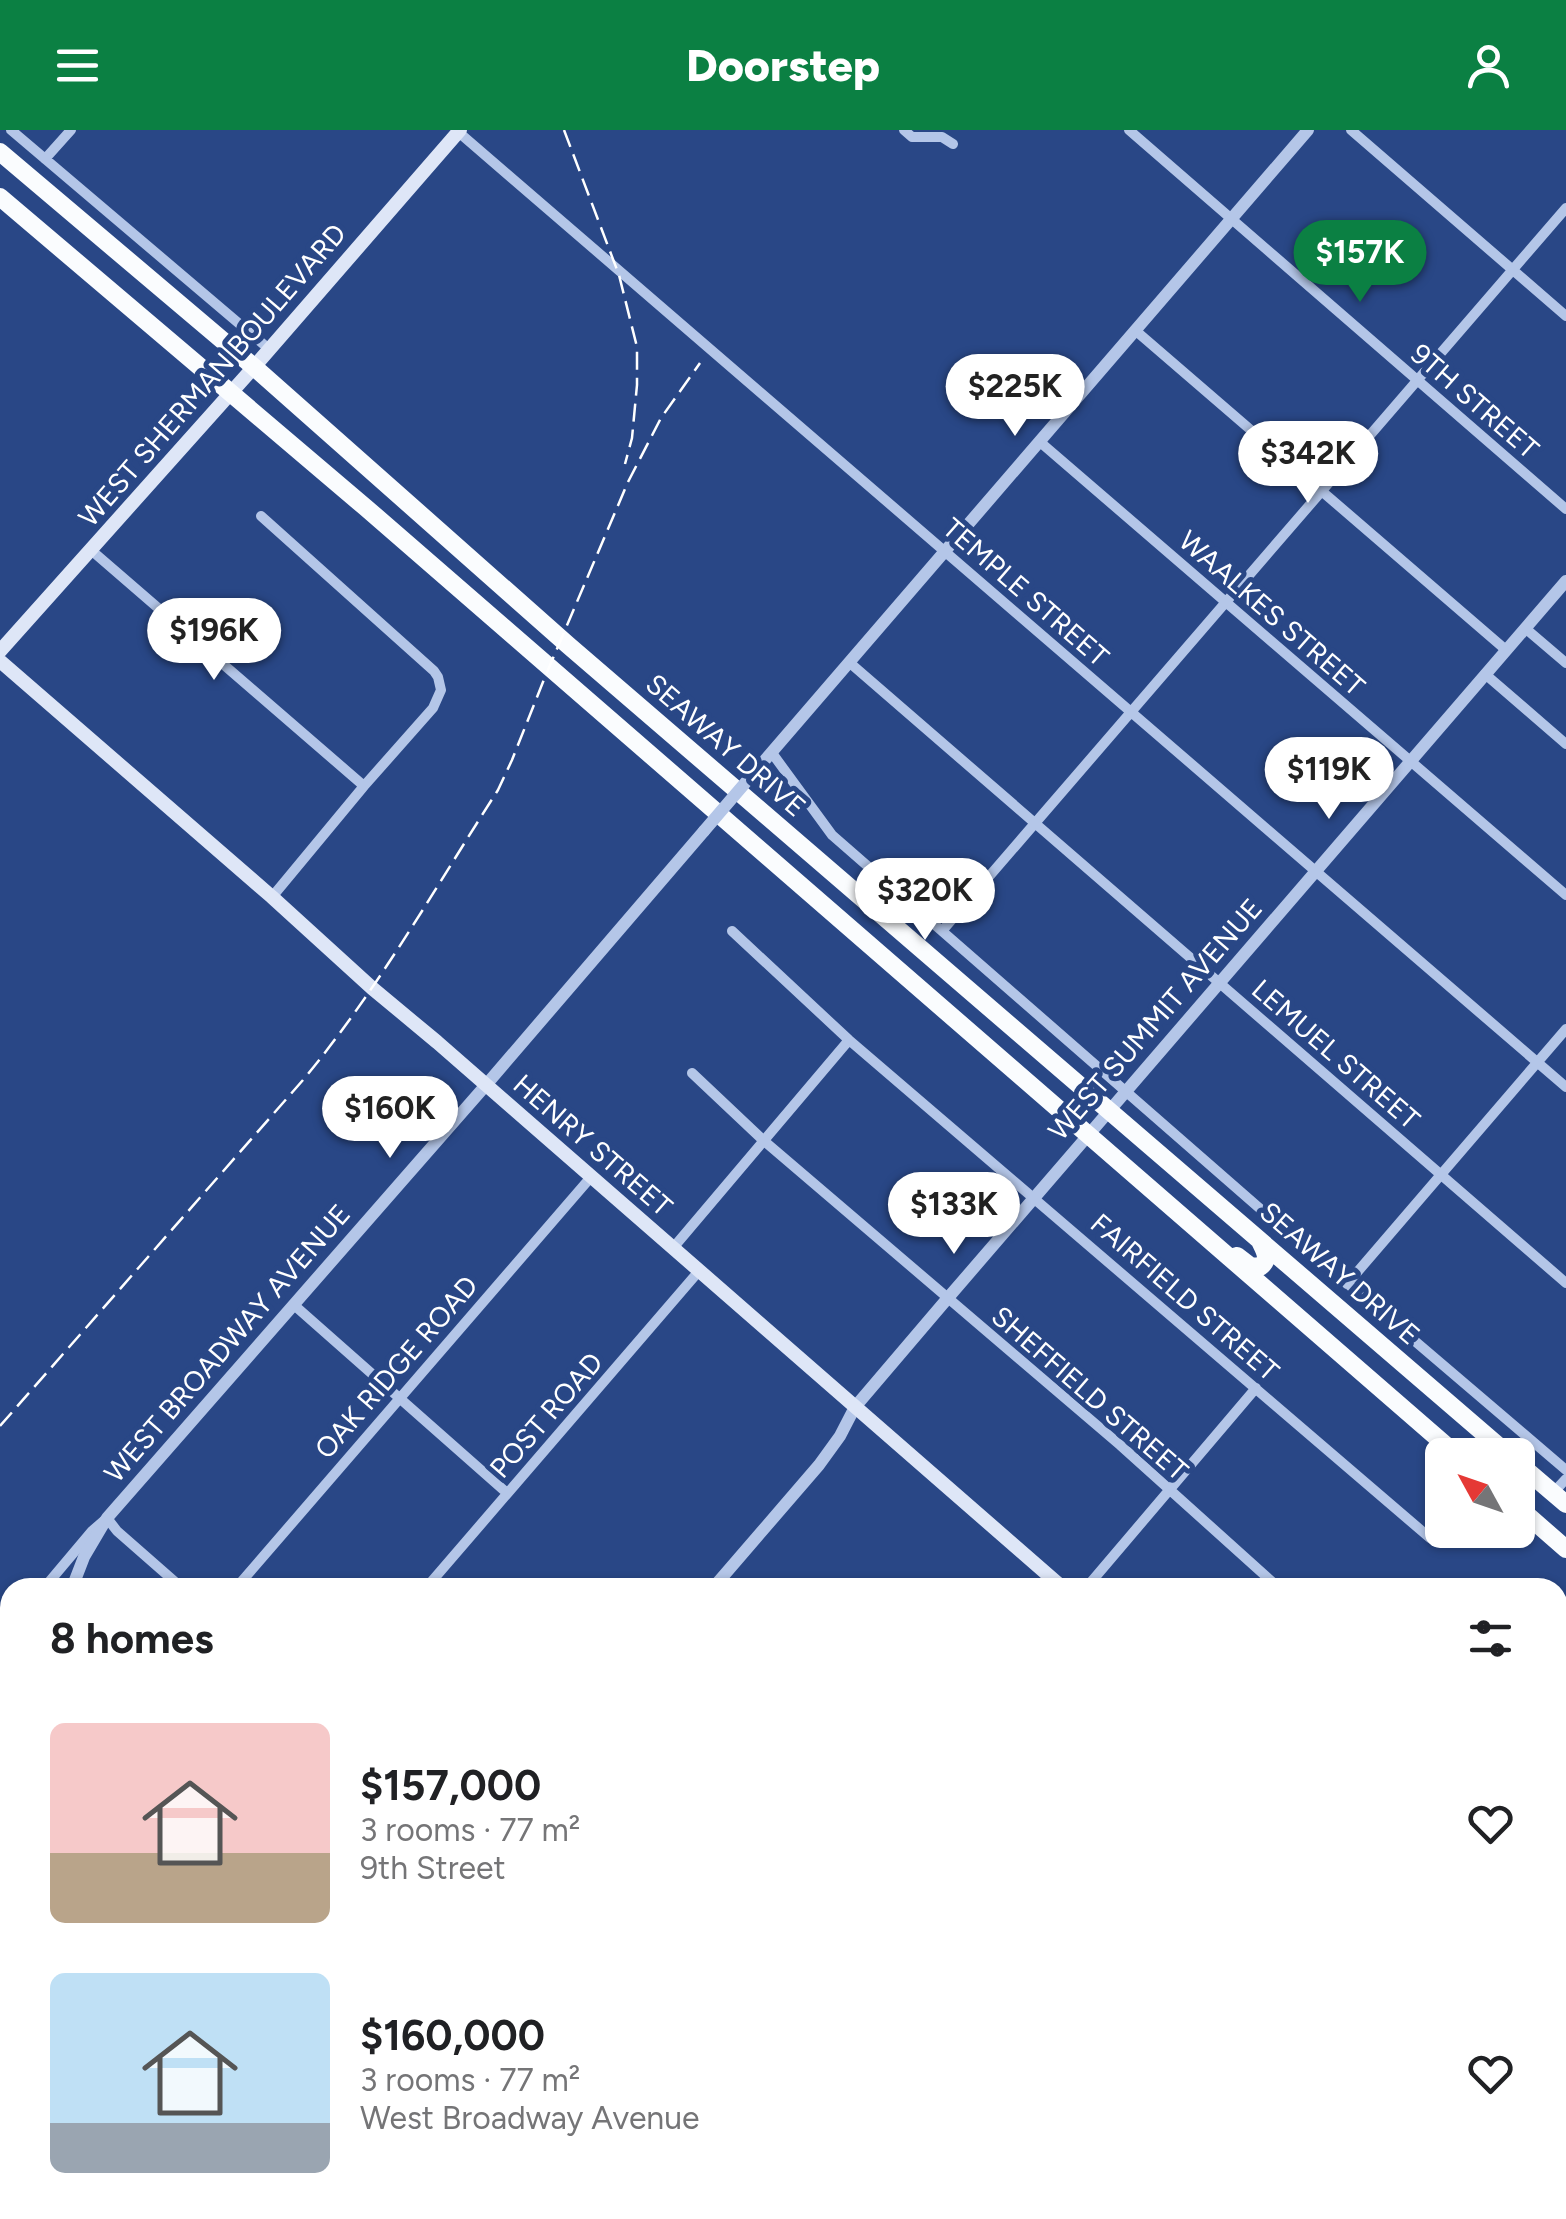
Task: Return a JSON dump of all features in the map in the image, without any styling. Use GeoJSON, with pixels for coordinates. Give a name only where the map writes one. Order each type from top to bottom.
{"type":"FeatureCollection","features":[{"type":"Feature","properties":{"kind":"highway","name":"SEAWAY DRIVE"},"geometry":{"type":"LineString","coordinates":[[0,152],[248,363],[1108,1113],[1489,1438]]}},
{"type":"Feature","properties":{"kind":"highway","name":"SEAWAY DRIVE"},"geometry":{"type":"LineString","coordinates":[[0,197],[365,507],[1436,1438]]}},
{"type":"Feature","properties":{"kind":"highway"},"geometry":{"type":"LineString","coordinates":[[74,260],[72,245],[82,237],[88,239],[220,350],[248,363]]}},
{"type":"Feature","properties":{"kind":"highway"},"geometry":{"type":"LineString","coordinates":[[247,408],[267,414],[393,520],[406,513],[401,498]]}},
{"type":"Feature","properties":{"kind":"highway"},"geometry":{"type":"LineString","coordinates":[[932,1000],[936,985],[949,984],[1108,1113]]}},
{"type":"Feature","properties":{"kind":"highway"},"geometry":{"type":"LineString","coordinates":[[1112,1157],[1135,1168],[1254,1268],[1265,1264],[1260,1240]]}},
{"type":"Feature","properties":{"kind":"highway"},"geometry":{"type":"LineString","coordinates":[[1535,1474],[1562,1492]]}},
{"type":"Feature","properties":{"kind":"highway"},"geometry":{"type":"LineString","coordinates":[[1535,1522],[1566,1550]]}},
{"type":"Feature","properties":{"kind":"main road","name":"WEST SHERMAN BOULEVARD"},"geometry":{"type":"LineString","coordinates":[[0,651],[229,393],[248,363],[269,349],[458,131]]}},
{"type":"Feature","properties":{"kind":"main road","name":"HENRY STREET"},"geometry":{"type":"LineString","coordinates":[[0,661],[1051,1578]]}},
{"type":"Feature","properties":{"kind":"street"},"geometry":{"type":"LineString","coordinates":[[11,130],[269,349]]}},
{"type":"Feature","properties":{"kind":"street"},"geometry":{"type":"LineString","coordinates":[[45,159],[70,130]]}},
{"type":"Feature","properties":{"kind":"street"},"geometry":{"type":"LineString","coordinates":[[904,130],[912,136],[942,137],[953,144]]}},
{"type":"Feature","properties":{"kind":"street","name":"9TH STREET"},"geometry":{"type":"LineString","coordinates":[[1129,130],[1566,509]]}},
{"type":"Feature","properties":{"kind":"street","name":"WEST BROADWAY AVENUE"},"geometry":{"type":"LineString","coordinates":[[52,1578],[486,1086],[1308,130]]}},
{"type":"Feature","properties":{"kind":"street"},"geometry":{"type":"LineString","coordinates":[[1350,130],[1566,316]]}},
{"type":"Feature","properties":{"kind":"street","name":"TEMPLE STREET"},"geometry":{"type":"LineString","coordinates":[[458,131],[1566,1087]]}},
{"type":"Feature","properties":{"kind":"street"},"geometry":{"type":"LineString","coordinates":[[942,931],[1566,208]]}},
{"type":"Feature","properties":{"kind":"street"},"geometry":{"type":"LineString","coordinates":[[1136,331],[1506,650]]}},
{"type":"Feature","properties":{"kind":"street","name":"WAALKES STREET"},"geometry":{"type":"LineString","coordinates":[[1040,442],[1566,895]]}},
{"type":"Feature","properties":{"kind":"street"},"geometry":{"type":"LineString","coordinates":[[261,516],[434,671],[441,690],[433,708],[272,897]]}},
{"type":"Feature","properties":{"kind":"street"},"geometry":{"type":"LineString","coordinates":[[90,550],[364,786]]}},
{"type":"Feature","properties":{"kind":"street","name":"WEST SUMMIT AVENUE"},"geometry":{"type":"LineString","coordinates":[[722,1578],[819,1466],[855,1407],[947,1298],[1566,581]]}},
{"type":"Feature","properties":{"kind":"street"},"geometry":{"type":"LineString","coordinates":[[1526,628],[1566,662]]}},
{"type":"Feature","properties":{"kind":"street","name":"LEMUEL STREET"},"geometry":{"type":"LineString","coordinates":[[850,663],[1566,1282]]}},
{"type":"Feature","properties":{"kind":"street"},"geometry":{"type":"LineString","coordinates":[[1485,674],[1566,744]]}},
{"type":"Feature","properties":{"kind":"street"},"geometry":{"type":"LineString","coordinates":[[772,753],[832,835],[1566,1470]]}},
{"type":"Feature","properties":{"kind":"street","name":"FAIRFIELD STREET"},"geometry":{"type":"LineString","coordinates":[[732,932],[849,1040],[1425,1534]]}},
{"type":"Feature","properties":{"kind":"street"},"geometry":{"type":"LineString","coordinates":[[1347,1284],[1566,1029]]}},
{"type":"Feature","properties":{"kind":"street"},"geometry":{"type":"LineString","coordinates":[[673,1248],[849,1040]]}},
{"type":"Feature","properties":{"kind":"street","name":"SHEFFIELD STREET"},"geometry":{"type":"LineString","coordinates":[[692,1073],[763,1140],[1120,1445],[1267,1578]]}},
{"type":"Feature","properties":{"kind":"street","name":"OAK RIDGE ROAD"},"geometry":{"type":"LineString","coordinates":[[244,1578],[591,1177]]}},
{"type":"Feature","properties":{"kind":"street","name":"POST ROAD"},"geometry":{"type":"LineString","coordinates":[[435,1578],[699,1271]]}},
{"type":"Feature","properties":{"kind":"street"},"geometry":{"type":"LineString","coordinates":[[294,1304],[507,1494]]}},
{"type":"Feature","properties":{"kind":"street"},"geometry":{"type":"LineString","coordinates":[[1094,1578],[1256,1388]]}},
{"type":"Feature","properties":{"kind":"street"},"geometry":{"type":"LineString","coordinates":[[76,1578],[106,1518],[171,1578]]}},
{"type":"Feature","properties":{"kind":"railway"},"geometry":{"type":"LineString","coordinates":[[564,130],[619,275],[637,347],[632,438],[625,464]]}},
{"type":"Feature","properties":{"kind":"railway"},"geometry":{"type":"LineString","coordinates":[[0,1426],[303,1080],[381,975],[498,790],[628,482],[661,418],[700,363]]}}]}
